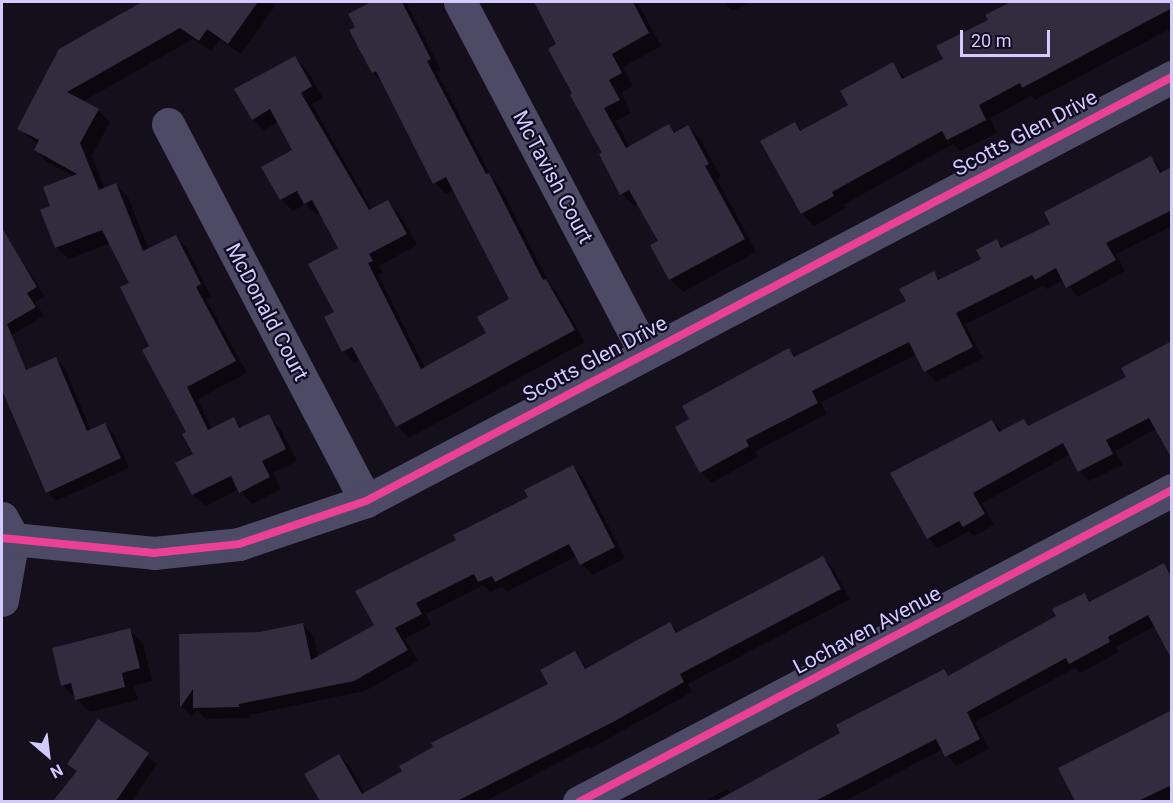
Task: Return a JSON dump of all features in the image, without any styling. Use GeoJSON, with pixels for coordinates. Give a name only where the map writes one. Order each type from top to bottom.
{"type":"FeatureCollection","features":[{"type":"Feature","properties":{"kind":"street","name":"McTavish Court"},"geometry":{"type":"LineString","coordinates":[[460,2],[645,353]]}},
{"type":"Feature","properties":{"kind":"street","name":"Scotts Glen Drive"},"geometry":{"type":"LineString","coordinates":[[5,531],[154,553],[239,544],[366,501],[1172,77]]}},
{"type":"Feature","properties":{"kind":"street","name":"McDonald Court"},"geometry":{"type":"LineString","coordinates":[[168,124],[366,501]]}},
{"type":"Feature","properties":{"kind":"street","name":"Lochaven Avenue"},"geometry":{"type":"LineString","coordinates":[[579,801],[1172,490]]}},
{"type":"Feature","properties":{"kind":"street"},"geometry":{"type":"LineString","coordinates":[[2,600],[5,531]]}},
{"type":"Feature","properties":{"kind":"building"},"geometry":{"type":"Polygon","coordinates":[[[142,2],[258,2],[228,44],[207,29],[199,41],[180,28],[67,92],[99,109],[80,143],[99,190],[116,183],[143,251],[176,235],[201,284],[196,287],[236,361],[187,387],[208,430],[234,417],[239,428],[269,414],[286,449],[262,461],[270,477],[239,493],[231,476],[192,495],[175,463],[193,454],[182,434],[186,432],[142,350],[149,346],[120,287],[129,283],[102,230],[55,248],[40,210],[50,206],[43,187],[77,174],[34,150],[39,140],[17,129],[59,49],[142,2]]]}},
{"type":"Feature","properties":{"kind":"building"},"geometry":{"type":"Polygon","coordinates":[[[371,2],[402,2],[431,59],[427,61],[486,174],[489,173],[543,280],[546,279],[575,330],[396,427],[352,347],[342,352],[324,317],[334,312],[308,264],[338,248],[312,200],[304,204],[297,191],[280,200],[261,167],[292,150],[270,109],[252,120],[234,89],[295,56],[312,86],[301,93],[369,210],[388,200],[407,234],[369,254],[373,261],[368,263],[421,369],[486,333],[477,317],[509,299],[446,177],[433,184],[376,71],[372,73],[349,30],[355,27],[348,14],[371,2]]]}},
{"type":"Feature","properties":{"kind":"building"},"geometry":{"type":"Polygon","coordinates":[[[534,2],[633,2],[649,33],[612,54],[622,73],[609,80],[620,100],[604,108],[626,148],[669,124],[674,133],[688,125],[709,164],[705,166],[745,239],[669,280],[650,245],[658,241],[629,190],[620,195],[599,154],[602,153],[570,95],[572,93],[548,49],[556,44],[534,2]]]}},
{"type":"Feature","properties":{"kind":"building"},"geometry":{"type":"Polygon","coordinates":[[[1011,2],[1172,2],[1172,8],[1022,88],[1020,83],[979,105],[986,120],[947,140],[942,131],[832,192],[834,196],[801,214],[760,141],[795,122],[800,131],[848,105],[840,91],[893,62],[902,79],[943,59],[936,46],[988,20],[985,15],[1011,2]]]}},
{"type":"Feature","properties":{"kind":"building"},"geometry":{"type":"Polygon","coordinates":[[[1151,156],[1160,173],[1172,167],[1172,210],[1106,243],[1116,260],[1066,288],[1056,268],[1035,280],[1032,275],[956,313],[973,347],[924,372],[909,342],[812,391],[818,403],[746,440],[749,446],[700,473],[675,427],[689,419],[682,406],[789,348],[794,357],[906,301],[899,289],[934,271],[938,280],[981,259],[976,250],[997,239],[1001,248],[1050,224],[1044,212],[1151,156]]]}},
{"type":"Feature","properties":{"kind":"building"},"geometry":{"type":"Polygon","coordinates":[[[2,228],[37,287],[27,293],[36,307],[7,324],[26,370],[56,357],[87,431],[105,423],[121,458],[46,493],[2,390],[2,228]]]}},
{"type":"Feature","properties":{"kind":"building"},"geometry":{"type":"Polygon","coordinates":[[[1172,341],[1172,459],[1149,418],[1106,440],[1113,454],[1078,472],[1063,443],[973,493],[985,514],[963,527],[959,521],[927,539],[890,473],[992,420],[999,432],[1024,419],[1028,426],[1126,377],[1121,368],[1172,341]]]}},
{"type":"Feature","properties":{"kind":"building"},"geometry":{"type":"Polygon","coordinates":[[[573,465],[615,547],[580,565],[569,544],[495,582],[492,576],[478,582],[474,574],[416,603],[422,614],[395,628],[408,650],[354,681],[239,704],[239,707],[193,708],[193,689],[180,708],[179,634],[260,632],[303,623],[311,660],[374,625],[355,591],[456,540],[453,535],[528,497],[524,490],[573,465]]]}},
{"type":"Feature","properties":{"kind":"building"},"geometry":{"type":"Polygon","coordinates":[[[823,556],[841,589],[680,674],[684,682],[613,722],[457,801],[320,801],[304,774],[339,754],[362,794],[402,771],[399,766],[433,747],[431,743],[548,684],[540,670],[575,651],[585,669],[670,622],[676,633],[823,556]]]}},
{"type":"Feature","properties":{"kind":"building"},"geometry":{"type":"Polygon","coordinates":[[[1164,563],[1172,578],[1172,660],[1148,615],[1108,637],[1110,642],[1069,664],[1066,658],[967,712],[980,739],[945,757],[936,739],[815,801],[716,801],[840,733],[836,725],[944,669],[948,676],[1056,616],[1052,609],[1085,593],[1089,602],[1164,563]]]}},
{"type":"Feature","properties":{"kind":"building"},"geometry":{"type":"Polygon","coordinates":[[[130,628],[140,668],[122,673],[125,687],[75,700],[71,683],[61,686],[52,648],[130,628]]]}},
{"type":"Feature","properties":{"kind":"building"},"geometry":{"type":"Polygon","coordinates":[[[1172,710],[1172,785],[1138,801],[1075,801],[1058,768],[1172,710]]]}},
{"type":"Feature","properties":{"kind":"building"},"geometry":{"type":"Polygon","coordinates":[[[98,719],[149,753],[116,801],[53,801],[77,771],[67,764],[98,719]]]}},
{"type":"Feature","properties":{"kind":"cycle path"},"geometry":{"type":"LineString","coordinates":[[2,538],[154,553],[239,544],[366,501],[1172,77]]}},
{"type":"Feature","properties":{"kind":"cycle path"},"geometry":{"type":"LineString","coordinates":[[579,802],[1172,490]]}}]}
